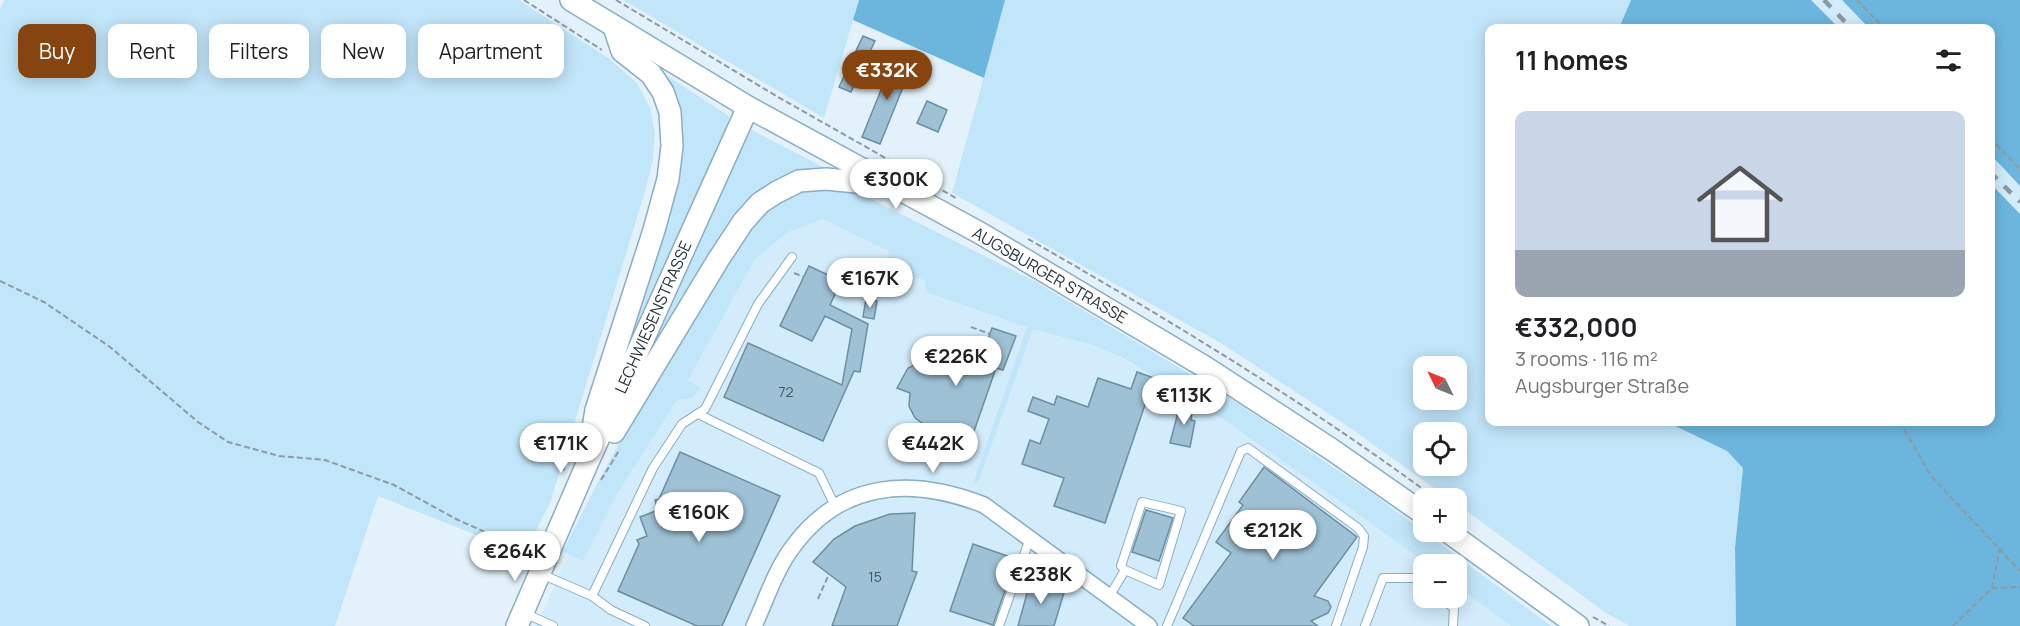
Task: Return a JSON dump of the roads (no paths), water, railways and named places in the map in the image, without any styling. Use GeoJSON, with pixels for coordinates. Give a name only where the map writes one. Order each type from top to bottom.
{"type":"FeatureCollection","features":[{"type":"Feature","properties":{"kind":"main road","name":"AUGSBURGER STRASSE"},"geometry":{"type":"LineString","coordinates":[[571,0],[748,107],[980,233],[1205,367],[1331,449],[1413,506]]}},
{"type":"Feature","properties":{"kind":"main road"},"geometry":{"type":"LineString","coordinates":[[587,464],[596,410],[654,230],[668,179],[672,146],[670,112],[663,92],[651,74],[622,51],[614,27]]}},
{"type":"Feature","properties":{"kind":"main road","name":"LECHWIESENSTRASSE"},"geometry":{"type":"LineString","coordinates":[[520,619],[540,574],[543,551],[572,500],[748,107]]}},
{"type":"Feature","properties":{"kind":"main road"},"geometry":{"type":"LineString","coordinates":[[572,500],[717,260],[743,222],[760,203],[799,181],[826,179],[890,185]]}},
{"type":"Feature","properties":{"kind":"main road"},"geometry":{"type":"LineString","coordinates":[[1462,542],[1578,626]]}},
{"type":"Feature","properties":{"kind":"street"},"geometry":{"type":"LineString","coordinates":[[754,626],[791,548],[810,527],[835,506],[867,492],[894,487],[918,488],[961,496],[984,505],[1149,626]]}},
{"type":"Feature","properties":{"kind":"lane"},"geometry":{"type":"LineString","coordinates":[[592,596],[653,468],[682,424],[705,409],[758,304],[792,257]]}},
{"type":"Feature","properties":{"kind":"lane"},"geometry":{"type":"LineString","coordinates":[[698,414],[819,473],[835,506]]}},
{"type":"Feature","properties":{"kind":"lane"},"geometry":{"type":"LineString","coordinates":[[1167,626],[1241,451],[1248,448],[1358,528],[1364,536],[1363,547],[1336,626]]}},
{"type":"Feature","properties":{"kind":"lane"},"geometry":{"type":"LineString","coordinates":[[1142,502],[1181,511],[1159,585],[1125,570],[1121,566],[1142,502]]}},
{"type":"Feature","properties":{"kind":"lane"},"geometry":{"type":"LineString","coordinates":[[999,626],[1030,538]]}},
{"type":"Feature","properties":{"kind":"lane"},"geometry":{"type":"LineString","coordinates":[[1109,597],[1125,570]]}},
{"type":"Feature","properties":{"kind":"lane"},"geometry":{"type":"LineString","coordinates":[[540,574],[592,596],[611,610],[645,626]]}},
{"type":"Feature","properties":{"kind":"lane"},"geometry":{"type":"LineString","coordinates":[[1365,626],[1383,578],[1413,578]]}},
{"type":"Feature","properties":{"kind":"lane"},"geometry":{"type":"LineString","coordinates":[[1453,626],[1454,608]]}},
{"type":"Feature","properties":{"kind":"lane"},"geometry":{"type":"LineString","coordinates":[[520,619],[553,626]]}},
{"type":"Feature","properties":{"kind":"railway"},"geometry":{"type":"LineString","coordinates":[[1824,0],[1847,24]]}},
{"type":"Feature","properties":{"kind":"railway"},"geometry":{"type":"LineString","coordinates":[[1995,177],[2020,202]]}}]}
